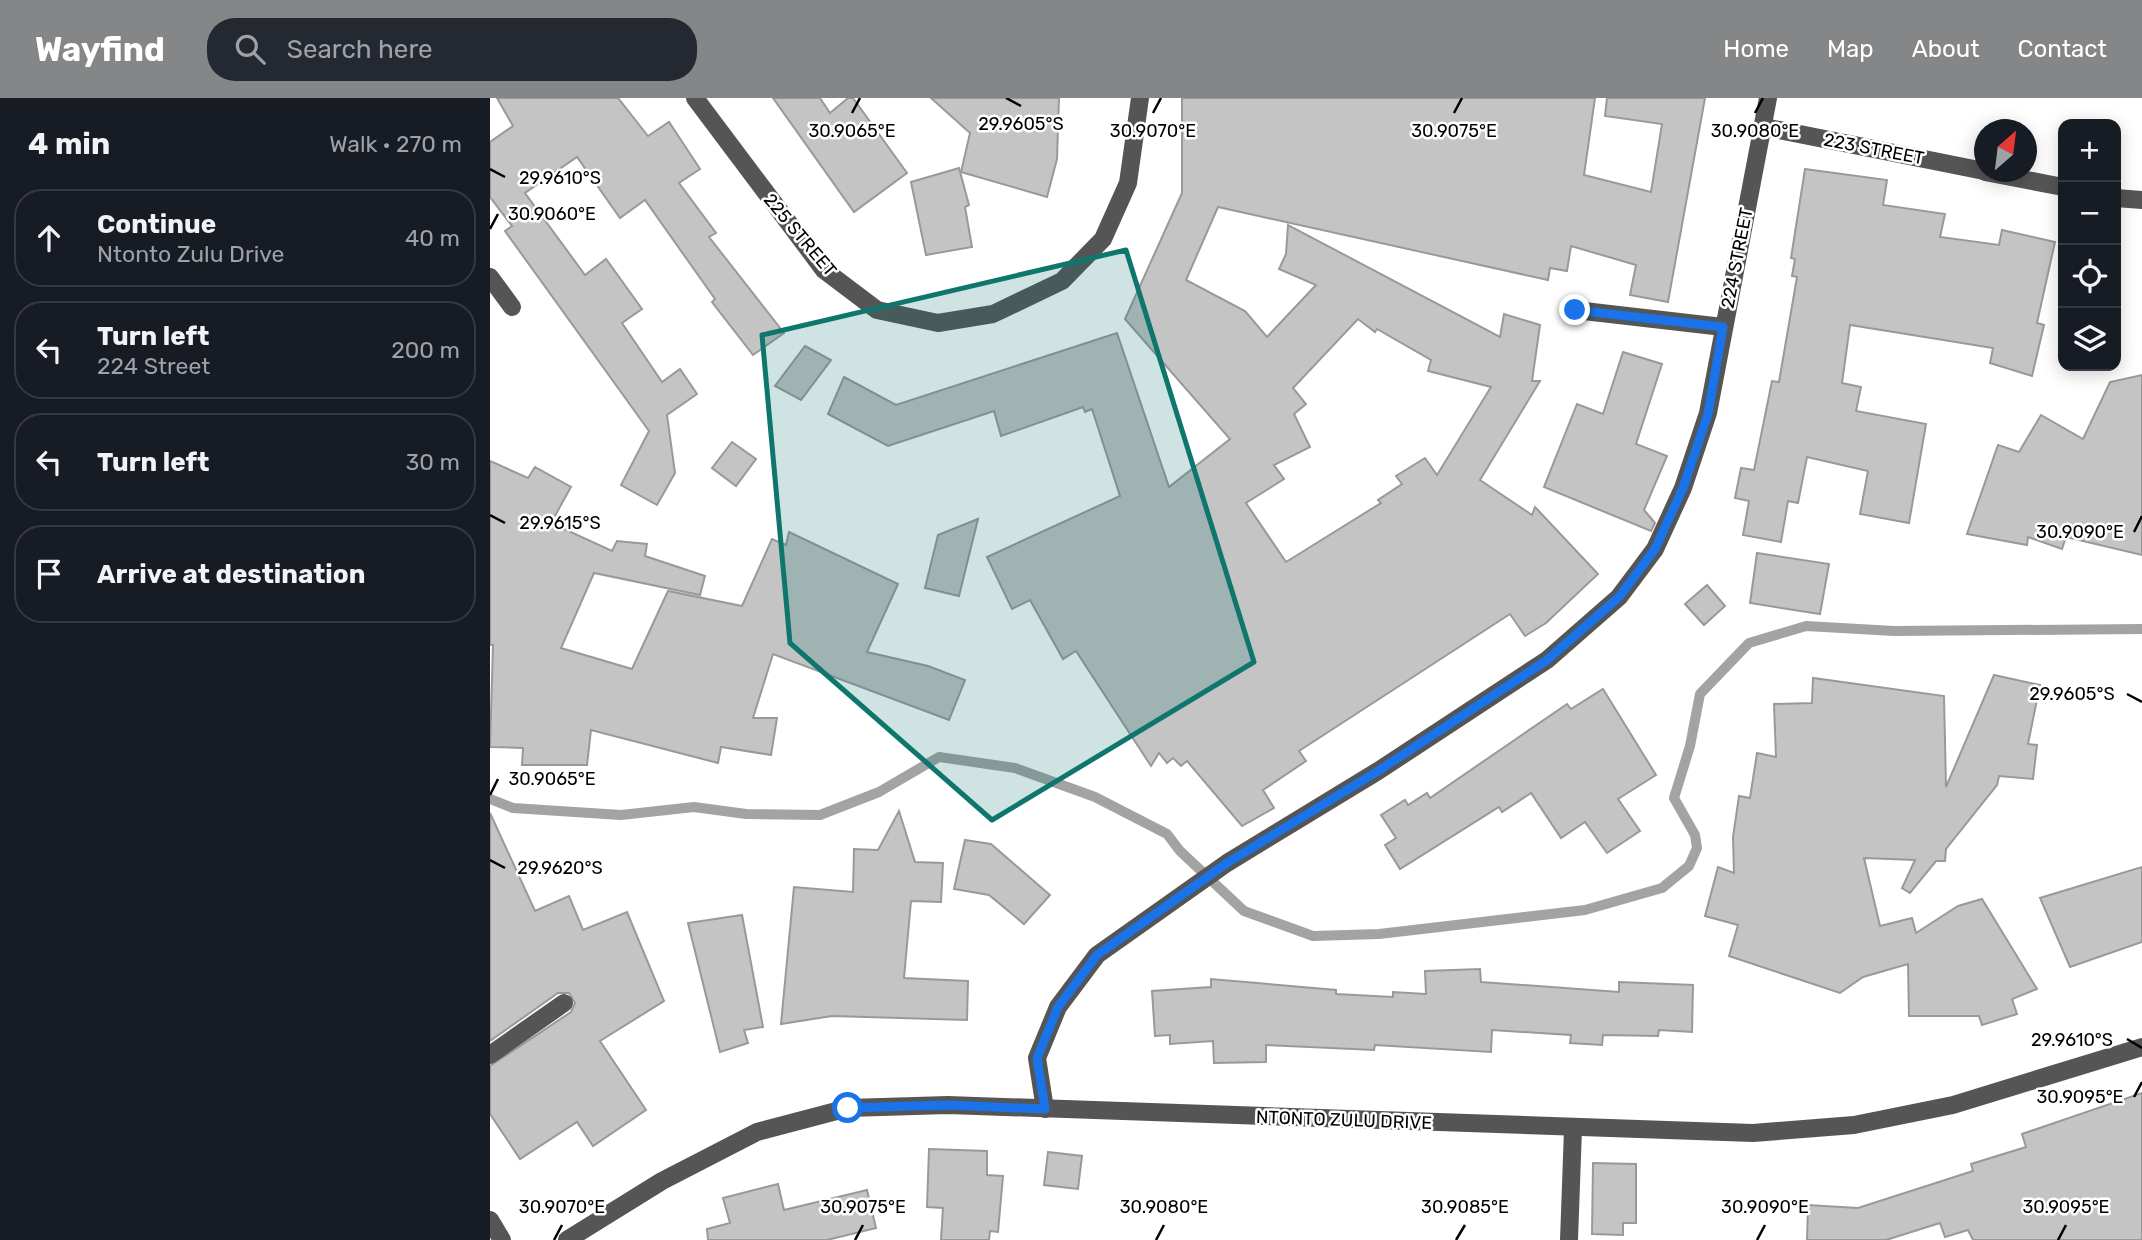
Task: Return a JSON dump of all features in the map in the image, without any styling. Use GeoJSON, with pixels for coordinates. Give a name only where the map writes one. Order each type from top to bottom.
{"type":"FeatureCollection","features":[{"type":"Feature","properties":{"kind":"street","name":"225 STREET"},"geometry":{"type":"LineString","coordinates":[[695,98],[824,270],[877,310],[939,323],[993,314],[1062,281],[1103,239],[1128,183],[1140,98]]}},
{"type":"Feature","properties":{"kind":"street","name":"224 STREET"},"geometry":{"type":"LineString","coordinates":[[1045,1109],[1037,1058],[1058,1007],[1097,955],[1227,863],[1378,771],[1547,660],[1619,597],[1655,549],[1683,488],[1708,414],[1768,98]]}},
{"type":"Feature","properties":{"kind":"street","name":"223 STREET"},"geometry":{"type":"LineString","coordinates":[[1764,127],[1974,170]]}},
{"type":"Feature","properties":{"kind":"street","name":"223 STREET"},"geometry":{"type":"LineString","coordinates":[[2037,182],[2058,186]]}},
{"type":"Feature","properties":{"kind":"street"},"geometry":{"type":"LineString","coordinates":[[2121,198],[2142,200]]}},
{"type":"Feature","properties":{"kind":"street"},"geometry":{"type":"LineString","coordinates":[[490,277],[512,307]]}},
{"type":"Feature","properties":{"kind":"street"},"geometry":{"type":"LineString","coordinates":[[1575,310],[1723,327]]}},
{"type":"Feature","properties":{"kind":"street"},"geometry":{"type":"LineString","coordinates":[[490,1055],[564,1003]]}},
{"type":"Feature","properties":{"kind":"street","name":"NTONTO ZULU DRIVE"},"geometry":{"type":"LineString","coordinates":[[568,1240],[662,1181],[757,1132],[848,1108],[948,1105],[1573,1129],[1753,1133],[1854,1125],[1953,1105],[2142,1047]]}},
{"type":"Feature","properties":{"kind":"street"},"geometry":{"type":"LineString","coordinates":[[1569,1240],[1573,1129]]}},
{"type":"Feature","properties":{"kind":"street"},"geometry":{"type":"LineString","coordinates":[[490,1220],[502,1240]]}},
{"type":"Feature","properties":{"kind":"highlighted area"},"geometry":{"type":"Polygon","coordinates":[[[1126,250],[1254,662],[992,820],[790,643],[762,335],[1126,250]]]}},
{"type":"Feature","properties":{"kind":"building"},"geometry":{"type":"Polygon","coordinates":[[[497,98],[618,98],[648,136],[669,122],[700,169],[679,183],[716,233],[709,237],[784,333],[753,355],[712,302],[715,299],[645,200],[620,218],[577,157],[525,193],[585,275],[606,259],[642,309],[622,323],[662,382],[680,369],[697,394],[667,415],[675,473],[657,505],[621,485],[649,431],[505,231],[512,226],[490,197],[490,142],[513,126],[497,98]]]}},
{"type":"Feature","properties":{"kind":"building"},"geometry":{"type":"Polygon","coordinates":[[[773,98],[820,98],[830,113],[848,98],[853,98],[907,173],[854,212],[773,98]]]}},
{"type":"Feature","properties":{"kind":"building"},"geometry":{"type":"Polygon","coordinates":[[[931,98],[1059,98],[1057,159],[1047,197],[961,172],[970,133],[931,98]]]}},
{"type":"Feature","properties":{"kind":"building"},"geometry":{"type":"Polygon","coordinates":[[[1182,98],[1595,98],[1584,175],[1651,192],[1662,124],[1605,116],[1607,98],[1705,98],[1668,302],[1630,295],[1636,265],[1571,246],[1567,271],[1550,268],[1548,280],[1218,207],[1186,280],[1245,311],[1267,337],[1316,285],[1279,269],[1286,254],[1288,225],[1500,337],[1504,314],[1540,325],[1532,381],[1540,381],[1480,480],[1532,515],[1535,507],[1598,574],[1546,623],[1525,636],[1510,614],[1299,751],[1306,761],[1263,790],[1274,808],[1242,826],[1187,761],[1181,766],[1173,758],[1167,763],[1159,753],[1151,766],[1076,651],[1063,659],[1030,600],[1012,609],[987,557],[1120,496],[1092,409],[1085,412],[1083,407],[1001,436],[994,411],[888,446],[828,414],[844,377],[896,405],[1117,333],[1169,487],[1230,439],[1125,319],[1182,193],[1182,98]],[[1358,319],[1293,388],[1306,404],[1294,414],[1310,447],[1274,465],[1284,479],[1246,503],[1286,562],[1381,503],[1378,500],[1402,484],[1396,476],[1425,458],[1437,475],[1491,387],[1428,371],[1431,360],[1377,329],[1375,332],[1358,319]]]}},
{"type":"Feature","properties":{"kind":"building"},"geometry":{"type":"Polygon","coordinates":[[[959,168],[969,205],[965,207],[972,247],[926,255],[911,182],[959,168]]]}},
{"type":"Feature","properties":{"kind":"building"},"geometry":{"type":"Polygon","coordinates":[[[1805,169],[1887,180],[1883,205],[1945,214],[1940,237],[1999,245],[2002,230],[2055,242],[2037,323],[2044,325],[2032,376],[1990,363],[1993,348],[1850,325],[1842,383],[1861,387],[1856,411],[1926,424],[1909,523],[1860,514],[1868,471],[1807,457],[1798,503],[1788,501],[1781,542],[1743,535],[1749,501],[1735,498],[1741,468],[1754,470],[1772,381],[1779,382],[1797,277],[1792,276],[1795,259],[1791,258],[1805,169]]]}},
{"type":"Feature","properties":{"kind":"building"},"geometry":{"type":"Polygon","coordinates":[[[805,346],[831,360],[801,400],[775,386],[805,346]]]}},
{"type":"Feature","properties":{"kind":"building"},"geometry":{"type":"Polygon","coordinates":[[[1623,352],[1662,364],[1636,444],[1667,456],[1644,510],[1655,523],[1651,531],[1544,487],[1577,404],[1603,414],[1623,352]]]}},
{"type":"Feature","properties":{"kind":"building"},"geometry":{"type":"Polygon","coordinates":[[[2142,375],[2142,555],[2066,537],[2062,549],[2028,537],[2027,545],[1967,534],[1998,445],[2019,452],[2041,415],[2083,439],[2110,382],[2142,375]]]}},
{"type":"Feature","properties":{"kind":"building"},"geometry":{"type":"Polygon","coordinates":[[[732,442],[756,459],[736,486],[712,468],[732,442]]]}},
{"type":"Feature","properties":{"kind":"building"},"geometry":{"type":"Polygon","coordinates":[[[490,461],[528,478],[535,467],[571,487],[551,523],[612,551],[617,541],[647,544],[645,556],[705,576],[700,595],[594,573],[561,648],[632,669],[668,591],[742,606],[772,539],[786,545],[789,532],[898,584],[867,652],[928,666],[965,680],[949,720],[773,654],[753,718],[777,718],[771,755],[721,747],[718,763],[591,730],[587,765],[522,765],[523,748],[490,747],[493,645],[490,645],[490,461]]]}},
{"type":"Feature","properties":{"kind":"building"},"geometry":{"type":"Polygon","coordinates":[[[978,519],[959,596],[925,588],[938,535],[978,519]]]}},
{"type":"Feature","properties":{"kind":"building"},"geometry":{"type":"Polygon","coordinates":[[[1757,553],[1829,564],[1820,614],[1750,603],[1757,553]]]}},
{"type":"Feature","properties":{"kind":"building"},"geometry":{"type":"Polygon","coordinates":[[[1707,585],[1725,606],[1704,625],[1685,604],[1707,585]]]}},
{"type":"Feature","properties":{"kind":"building"},"geometry":{"type":"Polygon","coordinates":[[[1994,675],[2040,685],[2028,744],[2037,745],[2033,779],[1999,776],[1997,785],[1946,849],[1945,861],[1936,861],[1910,893],[1902,888],[1915,860],[1864,858],[1880,926],[1912,918],[1916,933],[1958,906],[1982,899],[2037,989],[2012,999],[2017,1014],[1982,1025],[1979,1016],[1909,1016],[1908,964],[1863,977],[1840,993],[1729,956],[1738,925],[1705,916],[1718,867],[1734,873],[1733,837],[1739,796],[1750,798],[1757,753],[1776,757],[1774,704],[1812,703],[1813,678],[1944,696],[1946,787],[1994,675]]]}},
{"type":"Feature","properties":{"kind":"building"},"geometry":{"type":"Polygon","coordinates":[[[1603,689],[1656,775],[1618,799],[1640,831],[1607,853],[1585,822],[1561,838],[1531,793],[1502,812],[1499,807],[1400,869],[1385,845],[1396,838],[1381,815],[1405,800],[1408,805],[1427,793],[1430,798],[1567,704],[1571,709],[1603,689]]]}},
{"type":"Feature","properties":{"kind":"building"},"geometry":{"type":"Polygon","coordinates":[[[899,811],[915,862],[943,863],[941,902],[911,901],[904,978],[968,981],[967,1020],[832,1016],[781,1024],[794,887],[853,892],[854,849],[878,850],[899,811]]]}},
{"type":"Feature","properties":{"kind":"building"},"geometry":{"type":"Polygon","coordinates":[[[490,813],[535,911],[569,896],[583,930],[627,912],[664,1001],[600,1041],[646,1110],[593,1146],[577,1122],[520,1159],[490,1114],[490,1066],[571,1012],[575,1003],[569,993],[558,993],[490,1041],[490,813]]]}},
{"type":"Feature","properties":{"kind":"building"},"geometry":{"type":"Polygon","coordinates":[[[965,840],[991,844],[1050,895],[1024,924],[989,895],[954,889],[965,840]]]}},
{"type":"Feature","properties":{"kind":"building"},"geometry":{"type":"Polygon","coordinates":[[[2142,867],[2142,942],[2070,967],[2040,898],[2142,867]]]}},
{"type":"Feature","properties":{"kind":"building"},"geometry":{"type":"Polygon","coordinates":[[[742,915],[763,1027],[744,1030],[748,1043],[720,1052],[688,923],[742,915]]]}},
{"type":"Feature","properties":{"kind":"building"},"geometry":{"type":"Polygon","coordinates":[[[1480,969],[1481,982],[1619,992],[1619,982],[1693,985],[1692,1032],[1659,1030],[1658,1036],[1603,1035],[1602,1045],[1570,1043],[1571,1035],[1492,1030],[1491,1052],[1375,1045],[1374,1050],[1266,1045],[1266,1062],[1214,1063],[1213,1041],[1170,1044],[1170,1035],[1155,1036],[1152,991],[1211,987],[1211,979],[1336,990],[1336,994],[1393,997],[1393,992],[1426,994],[1425,971],[1480,969]]]}},
{"type":"Feature","properties":{"kind":"building"},"geometry":{"type":"Polygon","coordinates":[[[2142,1093],[2142,1240],[1973,1240],[1968,1230],[1945,1237],[1940,1223],[1886,1240],[1807,1240],[1808,1205],[1858,1208],[1973,1171],[1971,1164],[2026,1147],[2022,1134],[2142,1093]]]}},
{"type":"Feature","properties":{"kind":"building"},"geometry":{"type":"Polygon","coordinates":[[[929,1149],[987,1151],[987,1175],[1003,1176],[998,1232],[990,1231],[989,1240],[941,1240],[943,1208],[927,1207],[929,1149]]]}},
{"type":"Feature","properties":{"kind":"building"},"geometry":{"type":"Polygon","coordinates":[[[1048,1152],[1082,1156],[1078,1189],[1044,1185],[1048,1152]]]}},
{"type":"Feature","properties":{"kind":"building"},"geometry":{"type":"Polygon","coordinates":[[[1593,1163],[1636,1164],[1636,1223],[1623,1223],[1623,1235],[1592,1234],[1593,1163]]]}},
{"type":"Feature","properties":{"kind":"building"},"geometry":{"type":"Polygon","coordinates":[[[778,1184],[784,1210],[867,1190],[876,1228],[827,1240],[708,1240],[707,1229],[730,1223],[723,1198],[778,1184]]]}},
{"type":"Feature","properties":{"kind":"waterway"},"geometry":{"type":"LineString","coordinates":[[490,799],[513,808],[621,815],[694,807],[746,814],[820,815],[879,792],[939,757],[1015,768],[1095,797],[1167,834],[1180,851],[1244,911],[1313,936],[1379,934],[1585,910],[1662,888],[1689,866],[1697,848],[1695,835],[1674,798],[1690,746],[1700,694],[1749,643],[1806,626],[1894,631],[2142,629]]}},
{"type":"Feature","properties":{"kind":"route"},"geometry":{"type":"LineString","coordinates":[[848,1108],[948,1105],[1045,1109],[1037,1058],[1058,1007],[1097,955],[1227,863],[1378,771],[1547,660],[1619,597],[1655,549],[1683,488],[1708,414],[1723,327],[1575,310]]}}]}
